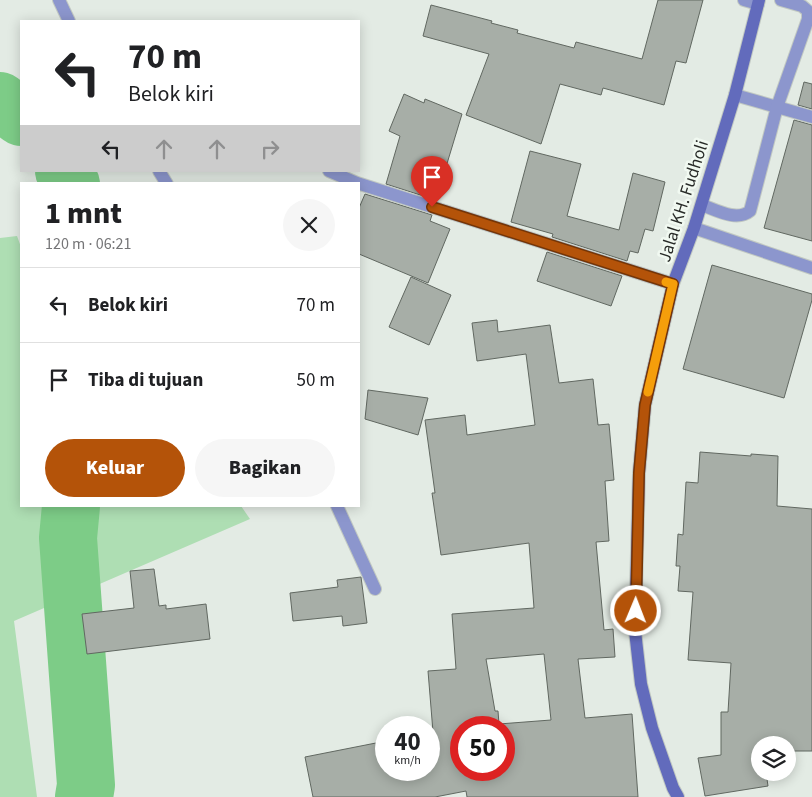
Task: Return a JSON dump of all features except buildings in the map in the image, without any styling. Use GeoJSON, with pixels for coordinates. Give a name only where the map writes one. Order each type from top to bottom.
{"type":"FeatureCollection","features":[{"type":"Feature","properties":{"kind":"main road","name":"Jalal KH. Fudholi"},"geometry":{"type":"LineString","coordinates":[[678,797],[673,788],[652,728],[640,684],[635,631],[639,473],[645,405],[673,284],[702,205],[735,95],[758,2]]}},
{"type":"Feature","properties":{"kind":"street"},"geometry":{"type":"LineString","coordinates":[[59,0],[69,20]]}},
{"type":"Feature","properties":{"kind":"street"},"geometry":{"type":"LineString","coordinates":[[744,0],[758,2]]}},
{"type":"Feature","properties":{"kind":"street"},"geometry":{"type":"LineString","coordinates":[[702,205],[735,216],[742,215],[750,210],[777,107],[808,19],[808,11],[802,6],[781,0]]}},
{"type":"Feature","properties":{"kind":"street"},"geometry":{"type":"LineString","coordinates":[[735,95],[812,117]]}},
{"type":"Feature","properties":{"kind":"street"},"geometry":{"type":"LineString","coordinates":[[331,172],[355,182]]}},
{"type":"Feature","properties":{"kind":"street"},"geometry":{"type":"LineString","coordinates":[[360,184],[673,284]]}},
{"type":"Feature","properties":{"kind":"street"},"geometry":{"type":"LineString","coordinates":[[694,228],[812,268]]}},
{"type":"Feature","properties":{"kind":"street"},"geometry":{"type":"LineString","coordinates":[[336,507],[376,589]]}},
{"type":"Feature","properties":{"kind":"green space"},"geometry":{"type":"Polygon","coordinates":[[[17,236],[20,244],[20,507],[242,507],[250,519],[14,621],[37,797],[0,797],[0,238],[17,236]]]}},
{"type":"Feature","properties":{"kind":"waterway"},"geometry":{"type":"LineString","coordinates":[[0,101],[20,116]]}},
{"type":"Feature","properties":{"kind":"waterway"},"geometry":{"type":"LineString","coordinates":[[65,172],[70,182]]}},
{"type":"Feature","properties":{"kind":"waterway"},"geometry":{"type":"LineString","coordinates":[[71,507],[68,538],[86,785],[84,797]]}},
{"type":"Feature","properties":{"kind":"slow traffic"},"geometry":{"type":"LineString","coordinates":[[648,392],[673,284],[666,282]]}},
{"type":"Feature","properties":{"kind":"route"},"geometry":{"type":"LineString","coordinates":[[432,207],[673,284],[645,405],[639,473],[636,611]]}}]}
